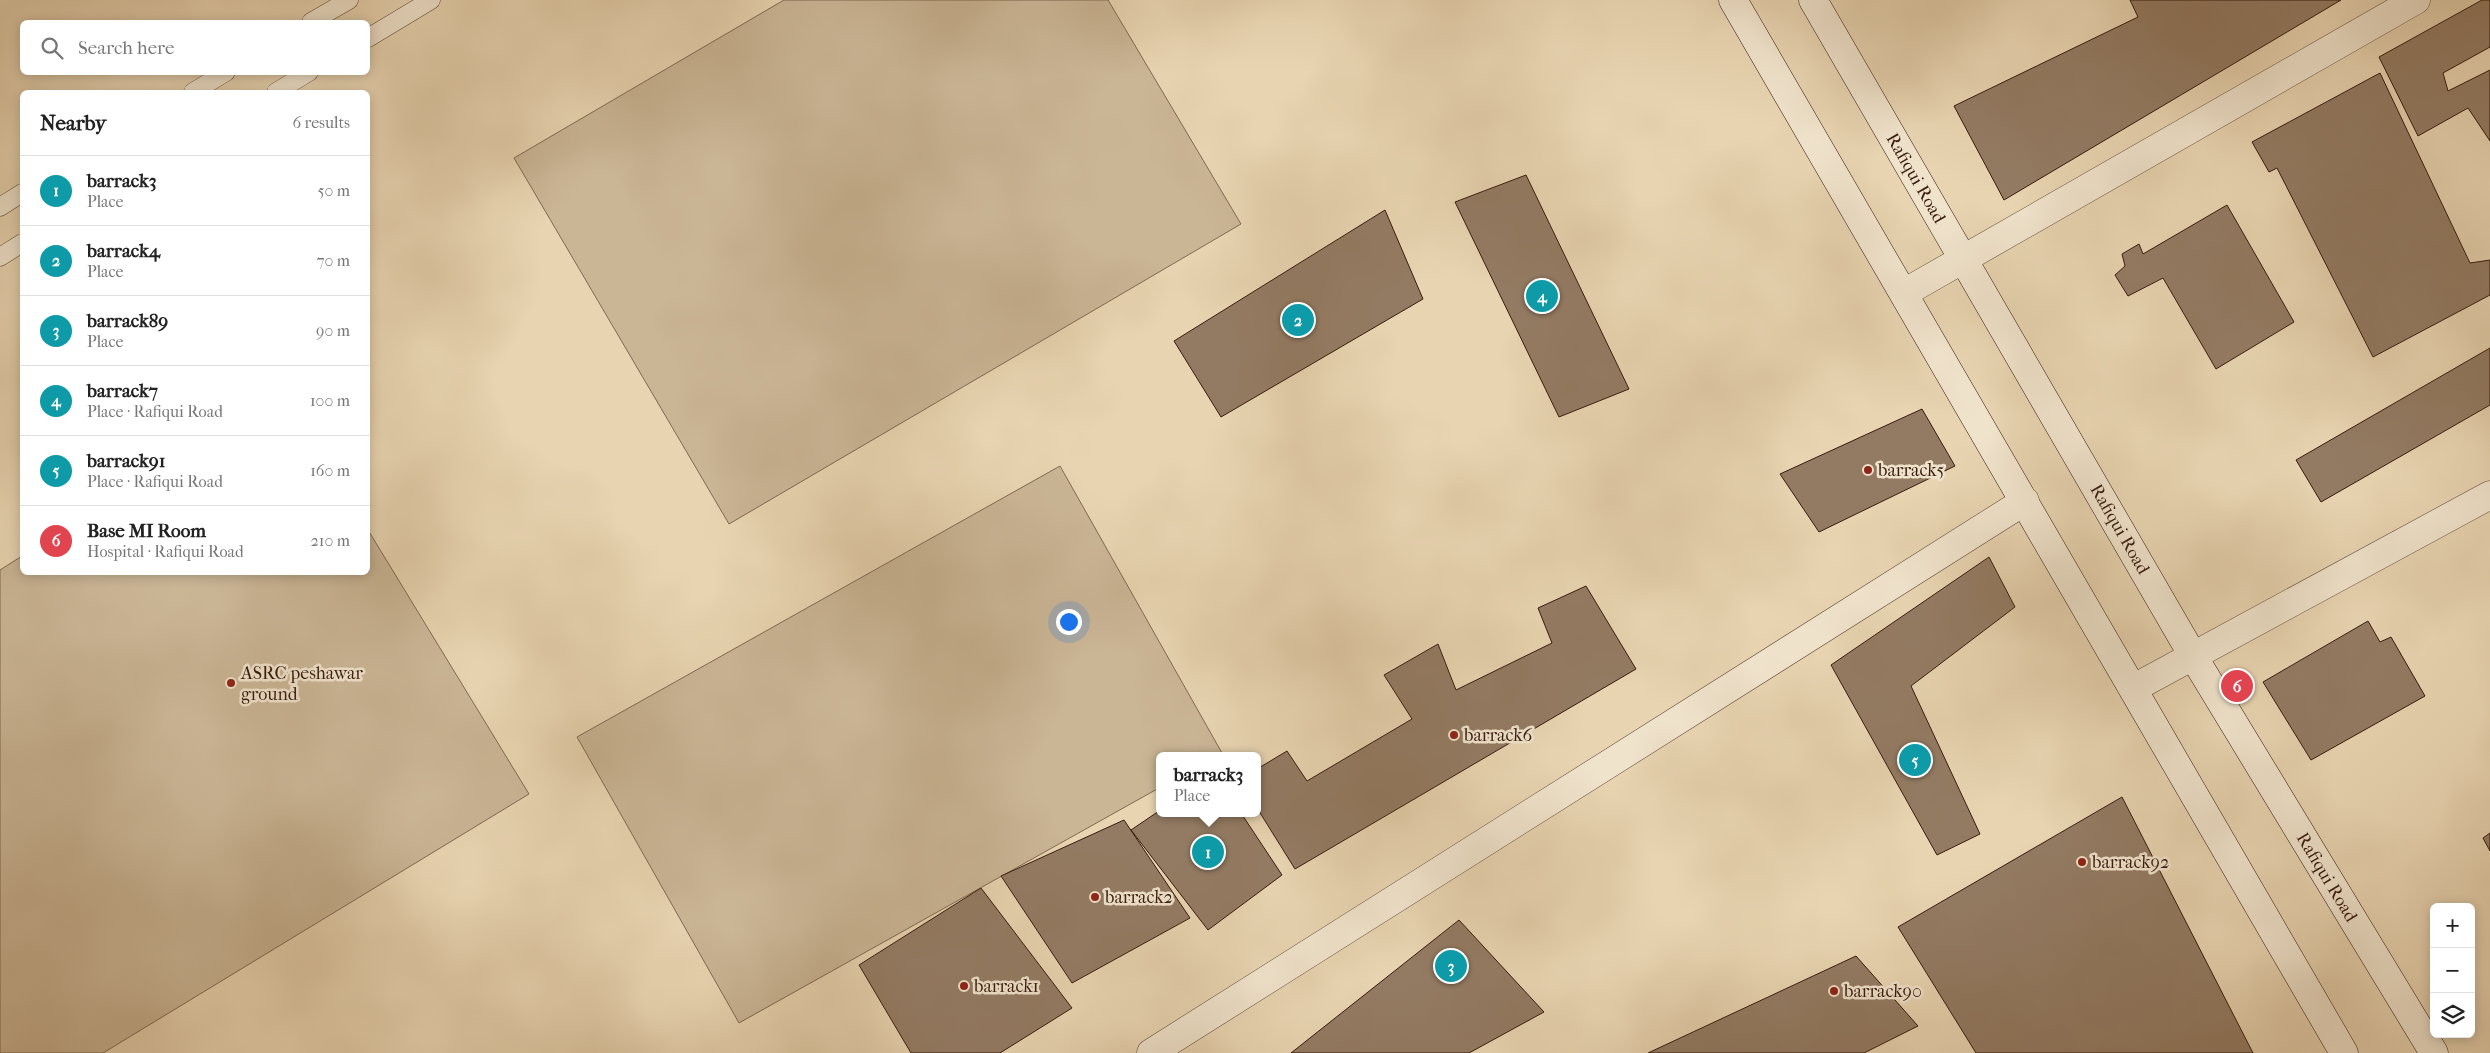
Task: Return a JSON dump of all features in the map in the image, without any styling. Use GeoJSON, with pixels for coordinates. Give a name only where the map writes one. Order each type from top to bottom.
{"type":"FeatureCollection","features":[{"type":"Feature","properties":{"kind":"street"},"geometry":{"type":"LineString","coordinates":[[1733,0],[2134,688],[2344,1053]]}},
{"type":"Feature","properties":{"kind":"street","name":"Rafiqui Road"},"geometry":{"type":"LineString","coordinates":[[1813,0],[2193,656],[2434,1053]]}},
{"type":"Feature","properties":{"kind":"street"},"geometry":{"type":"LineString","coordinates":[[1904,293],[2416,0]]}},
{"type":"Feature","properties":{"kind":"street"},"geometry":{"type":"LineString","coordinates":[[2134,688],[2490,495]]}},
{"type":"Feature","properties":{"kind":"street"},"geometry":{"type":"LineString","coordinates":[[1151,1053],[2025,501]]}},
{"type":"Feature","properties":{"kind":"lane"},"geometry":{"type":"LineString","coordinates":[[314,20],[349,0]]}},
{"type":"Feature","properties":{"kind":"lane"},"geometry":{"type":"LineString","coordinates":[[370,37],[431,0]]}},
{"type":"Feature","properties":{"kind":"lane"},"geometry":{"type":"LineString","coordinates":[[196,90],[221,75]]}},
{"type":"Feature","properties":{"kind":"lane"},"geometry":{"type":"LineString","coordinates":[[279,90],[304,75]]}},
{"type":"Feature","properties":{"kind":"lane"},"geometry":{"type":"LineString","coordinates":[[0,207],[20,195]]}},
{"type":"Feature","properties":{"kind":"lane"},"geometry":{"type":"LineString","coordinates":[[0,257],[20,245]]}},
{"type":"Feature","properties":{"kind":"shaded area"},"geometry":{"type":"Polygon","coordinates":[[[784,0],[1108,0],[1241,224],[729,524],[514,158],[784,0]]]}},
{"type":"Feature","properties":{"kind":"shaded area"},"geometry":{"type":"Polygon","coordinates":[[[1060,466],[1221,752],[1156,752],[1156,790],[739,1023],[577,737],[1060,466]]]}},
{"type":"Feature","properties":{"kind":"shaded area","name":"ASRC peshawar ground"},"geometry":{"type":"Polygon","coordinates":[[[370,533],[529,794],[103,1053],[0,1053],[0,570],[20,557],[20,575],[370,575],[370,533]]]}},
{"type":"Feature","properties":{"kind":"building"},"geometry":{"type":"Polygon","coordinates":[[[2130,0],[2341,0],[2004,200],[1954,106],[2138,17],[2130,0]]]}},
{"type":"Feature","properties":{"kind":"building"},"geometry":{"type":"Polygon","coordinates":[[[2482,0],[2490,0],[2490,47],[2443,73],[2448,91],[2490,70],[2490,141],[2468,108],[2418,136],[2379,57],[2482,0]]]}},
{"type":"Feature","properties":{"kind":"building"},"geometry":{"type":"Polygon","coordinates":[[[2380,73],[2470,263],[2490,260],[2490,295],[2373,357],[2277,168],[2269,172],[2252,142],[2380,73]]]}},
{"type":"Feature","properties":{"kind":"building"},"geometry":{"type":"Polygon","coordinates":[[[1526,175],[1629,389],[1559,417],[1455,202],[1526,175]]]}},
{"type":"Feature","properties":{"kind":"building"},"geometry":{"type":"Polygon","coordinates":[[[2227,205],[2294,322],[2216,369],[2163,278],[2128,296],[2115,275],[2125,266],[2122,254],[2139,244],[2143,254],[2227,205]]]}},
{"type":"Feature","properties":{"kind":"building"},"geometry":{"type":"Polygon","coordinates":[[[1385,210],[1423,299],[1221,417],[1174,341],[1385,210]]]}},
{"type":"Feature","properties":{"kind":"building"},"geometry":{"type":"Polygon","coordinates":[[[2490,348],[2490,405],[2321,502],[2296,460],[2490,348]]]}},
{"type":"Feature","properties":{"kind":"building","name":"barrack5"},"geometry":{"type":"Polygon","coordinates":[[[1922,409],[1955,466],[1819,532],[1780,474],[1922,409]]]}},
{"type":"Feature","properties":{"kind":"building"},"geometry":{"type":"Polygon","coordinates":[[[1989,557],[2015,607],[1911,686],[1980,834],[1937,855],[1831,665],[1989,557]]]}},
{"type":"Feature","properties":{"kind":"building","name":"barrack6"},"geometry":{"type":"Polygon","coordinates":[[[1586,586],[1636,669],[1295,869],[1261,814],[1261,767],[1287,751],[1307,781],[1412,719],[1384,675],[1438,644],[1456,690],[1552,643],[1538,608],[1586,586]]]}},
{"type":"Feature","properties":{"kind":"building"},"geometry":{"type":"Polygon","coordinates":[[[2368,621],[2380,642],[2391,637],[2425,696],[2311,760],[2263,682],[2368,621]]]}},
{"type":"Feature","properties":{"kind":"building","name":"barrack92"},"geometry":{"type":"Polygon","coordinates":[[[2122,797],[2253,1053],[1976,1053],[1898,927],[2122,797]]]}},
{"type":"Feature","properties":{"kind":"building"},"geometry":{"type":"Polygon","coordinates":[[[1156,813],[1156,817],[1244,817],[1282,875],[1208,930],[1131,830],[1156,813]]]}},
{"type":"Feature","properties":{"kind":"building","name":"barrack2"},"geometry":{"type":"Polygon","coordinates":[[[1124,820],[1190,918],[1072,983],[1001,876],[1124,820]]]}},
{"type":"Feature","properties":{"kind":"building"},"geometry":{"type":"Polygon","coordinates":[[[2490,833],[2490,851],[2483,838],[2490,833]]]}},
{"type":"Feature","properties":{"kind":"building","name":"barrack1"},"geometry":{"type":"Polygon","coordinates":[[[981,888],[1072,1008],[1000,1053],[911,1053],[859,965],[981,888]]]}},
{"type":"Feature","properties":{"kind":"building"},"geometry":{"type":"Polygon","coordinates":[[[1459,920],[1544,1012],[1469,1053],[1291,1053],[1459,920]]]}},
{"type":"Feature","properties":{"kind":"building","name":"barrack90"},"geometry":{"type":"Polygon","coordinates":[[[1856,956],[1918,1026],[1864,1053],[1648,1053],[1856,956]]]}},
{"type":"Feature","properties":{"kind":"place","name":"barrack7"},"geometry":{"type":"Point","coordinates":[1542,296]}},
{"type":"Feature","properties":{"kind":"place","name":"barrack4"},"geometry":{"type":"Point","coordinates":[1298,320]}},
{"type":"Feature","properties":{"kind":"place","name":"barrack5"},"geometry":{"type":"Point","coordinates":[1868,470]}},
{"type":"Feature","properties":{"kind":"place","name":"ASRC peshawar ground"},"geometry":{"type":"Point","coordinates":[231,683]}},
{"type":"Feature","properties":{"kind":"place","name":"Base MI Room"},"geometry":{"type":"Point","coordinates":[2237,686]}},
{"type":"Feature","properties":{"kind":"place","name":"barrack6"},"geometry":{"type":"Point","coordinates":[1454,735]}},
{"type":"Feature","properties":{"kind":"place","name":"barrack91"},"geometry":{"type":"Point","coordinates":[1915,760]}},
{"type":"Feature","properties":{"kind":"place","name":"barrack3"},"geometry":{"type":"Point","coordinates":[1208,852]}},
{"type":"Feature","properties":{"kind":"place","name":"barrack92"},"geometry":{"type":"Point","coordinates":[2082,862]}},
{"type":"Feature","properties":{"kind":"place","name":"barrack2"},"geometry":{"type":"Point","coordinates":[1095,897]}},
{"type":"Feature","properties":{"kind":"place","name":"barrack89"},"geometry":{"type":"Point","coordinates":[1451,966]}},
{"type":"Feature","properties":{"kind":"place","name":"barrack1"},"geometry":{"type":"Point","coordinates":[964,986]}},
{"type":"Feature","properties":{"kind":"place","name":"barrack90"},"geometry":{"type":"Point","coordinates":[1834,991]}}]}
